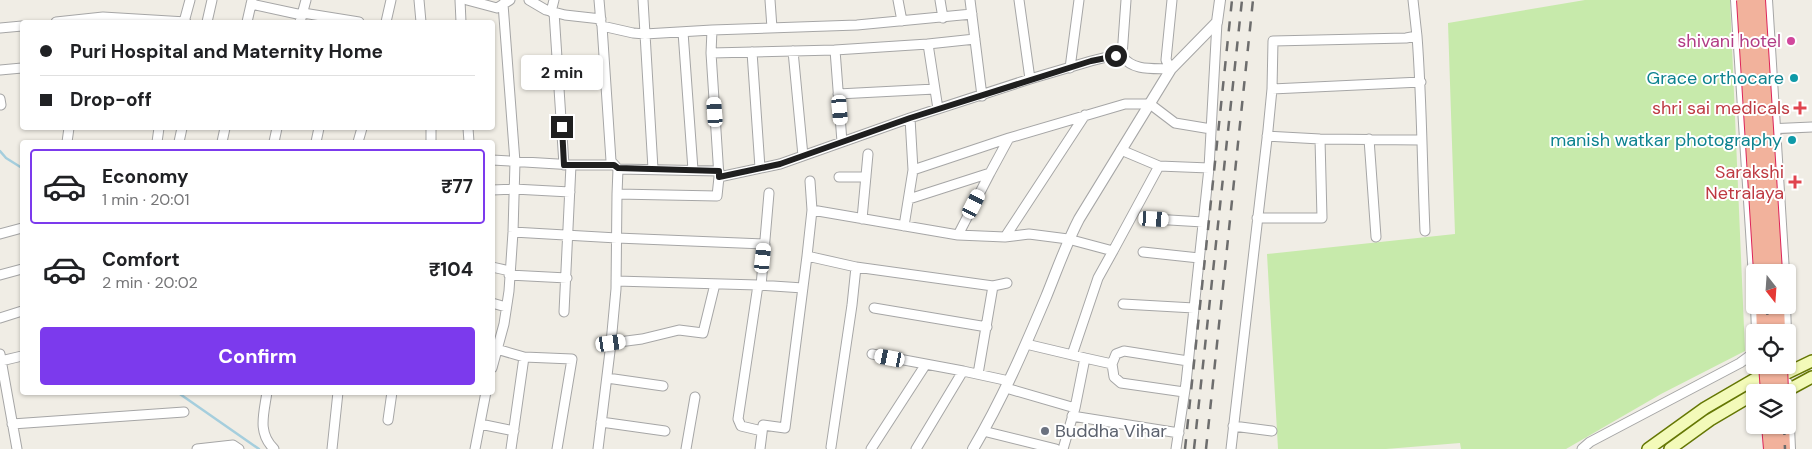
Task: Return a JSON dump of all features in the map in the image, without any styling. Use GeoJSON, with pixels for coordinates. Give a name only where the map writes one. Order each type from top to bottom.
{"type":"FeatureCollection","features":[{"type":"Feature","properties":{"kind":"highway"},"geometry":{"type":"LineString","coordinates":[[1744,0],[1760,264]]}},
{"type":"Feature","properties":{"kind":"highway"},"geometry":{"type":"LineString","coordinates":[[1758,0],[1774,264]]}},
{"type":"Feature","properties":{"kind":"highway"},"geometry":{"type":"LineString","coordinates":[[1770,434],[1771,449]]}},
{"type":"Feature","properties":{"kind":"highway"},"geometry":{"type":"LineString","coordinates":[[1783,434],[1784,449]]}},
{"type":"Feature","properties":{"kind":"main road"},"geometry":{"type":"LineString","coordinates":[[1796,365],[1812,361]]}},
{"type":"Feature","properties":{"kind":"main road"},"geometry":{"type":"LineString","coordinates":[[1648,449],[1755,374]]}},
{"type":"Feature","properties":{"kind":"main road"},"geometry":{"type":"LineString","coordinates":[[1796,385],[1812,377]]}},
{"type":"Feature","properties":{"kind":"main road"},"geometry":{"type":"LineString","coordinates":[[1670,449],[1710,420],[1746,399]]}},
{"type":"Feature","properties":{"kind":"street"},"geometry":{"type":"LineString","coordinates":[[185,20],[190,0]]}},
{"type":"Feature","properties":{"kind":"street"},"geometry":{"type":"LineString","coordinates":[[207,20],[212,0]]}},
{"type":"Feature","properties":{"kind":"street"},"geometry":{"type":"LineString","coordinates":[[302,17],[306,0]]}},
{"type":"Feature","properties":{"kind":"street"},"geometry":{"type":"LineString","coordinates":[[386,20],[391,0]]}},
{"type":"Feature","properties":{"kind":"street"},"geometry":{"type":"LineString","coordinates":[[419,0],[421,20]]}},
{"type":"Feature","properties":{"kind":"street"},"geometry":{"type":"LineString","coordinates":[[460,0],[461,20]]}},
{"type":"Feature","properties":{"kind":"street"},"geometry":{"type":"LineString","coordinates":[[467,0],[497,8],[507,2],[515,162],[513,232],[506,307],[495,349],[524,357],[572,359],[557,449]]}},
{"type":"Feature","properties":{"kind":"street"},"geometry":{"type":"LineString","coordinates":[[528,0],[552,12],[601,22],[633,33],[645,34],[857,25],[972,14]]}},
{"type":"Feature","properties":{"kind":"street"},"geometry":{"type":"LineString","coordinates":[[554,0],[552,12],[570,192],[564,312]]}},
{"type":"Feature","properties":{"kind":"street"},"geometry":{"type":"LineString","coordinates":[[598,449],[611,343],[617,238],[616,167],[611,161],[600,0]]}},
{"type":"Feature","properties":{"kind":"street"},"geometry":{"type":"LineString","coordinates":[[643,0],[653,169]]}},
{"type":"Feature","properties":{"kind":"street"},"geometry":{"type":"LineString","coordinates":[[770,0],[772,28]]}},
{"type":"Feature","properties":{"kind":"street"},"geometry":{"type":"LineString","coordinates":[[898,0],[902,21]]}},
{"type":"Feature","properties":{"kind":"street"},"geometry":{"type":"LineString","coordinates":[[940,0],[943,18]]}},
{"type":"Feature","properties":{"kind":"street"},"geometry":{"type":"LineString","coordinates":[[970,0],[982,96]]}},
{"type":"Feature","properties":{"kind":"street"},"geometry":{"type":"LineString","coordinates":[[1019,0],[1030,79]]}},
{"type":"Feature","properties":{"kind":"street"},"geometry":{"type":"LineString","coordinates":[[1070,68],[1079,0]]}},
{"type":"Feature","properties":{"kind":"street"},"geometry":{"type":"LineString","coordinates":[[1126,0],[1122,56],[1128,64],[1140,68],[1171,68]]}},
{"type":"Feature","properties":{"kind":"street"},"geometry":{"type":"LineString","coordinates":[[1171,68],[1166,60],[1172,0]]}},
{"type":"Feature","properties":{"kind":"street"},"geometry":{"type":"LineString","coordinates":[[1176,449],[1188,361],[1209,168],[1217,22],[1220,0]]}},
{"type":"Feature","properties":{"kind":"street"},"geometry":{"type":"LineString","coordinates":[[1413,0],[1421,82],[1421,140],[1425,231]]}},
{"type":"Feature","properties":{"kind":"street"},"geometry":{"type":"LineString","coordinates":[[1736,0],[1753,264]]}},
{"type":"Feature","properties":{"kind":"street"},"geometry":{"type":"LineString","coordinates":[[1767,0],[1784,264]]}},
{"type":"Feature","properties":{"kind":"street"},"geometry":{"type":"LineString","coordinates":[[248,20],[252,2],[302,17],[333,20]]}},
{"type":"Feature","properties":{"kind":"street"},"geometry":{"type":"LineString","coordinates":[[80,20],[103,18],[144,20]]}},
{"type":"Feature","properties":{"kind":"street"},"geometry":{"type":"LineString","coordinates":[[973,449],[1026,344],[1068,239],[1079,219],[1171,68],[1217,22]]}},
{"type":"Feature","properties":{"kind":"street"},"geometry":{"type":"LineString","coordinates":[[0,28],[20,26]]}},
{"type":"Feature","properties":{"kind":"street"},"geometry":{"type":"LineString","coordinates":[[617,194],[716,196],[719,174],[711,53],[712,30]]}},
{"type":"Feature","properties":{"kind":"street"},"geometry":{"type":"LineString","coordinates":[[683,32],[693,170]]}},
{"type":"Feature","properties":{"kind":"street"},"geometry":{"type":"LineString","coordinates":[[1230,449],[1272,89],[1273,42],[1406,38],[1417,36]]}},
{"type":"Feature","properties":{"kind":"street"},"geometry":{"type":"LineString","coordinates":[[711,53],[834,50],[975,39]]}},
{"type":"Feature","properties":{"kind":"street"},"geometry":{"type":"LineString","coordinates":[[928,44],[938,109]]}},
{"type":"Feature","properties":{"kind":"street"},"geometry":{"type":"LineString","coordinates":[[834,50],[842,142]]}},
{"type":"Feature","properties":{"kind":"street"},"geometry":{"type":"LineString","coordinates":[[793,51],[803,156]]}},
{"type":"Feature","properties":{"kind":"street"},"geometry":{"type":"LineString","coordinates":[[752,52],[760,168]]}},
{"type":"Feature","properties":{"kind":"street"},"geometry":{"type":"LineString","coordinates":[[495,160],[693,170],[719,174],[760,168],[780,164],[910,118],[1030,79],[1107,57],[1122,56]]}},
{"type":"Feature","properties":{"kind":"street"},"geometry":{"type":"LineString","coordinates":[[0,70],[20,68]]}},
{"type":"Feature","properties":{"kind":"street"},"geometry":{"type":"LineString","coordinates":[[1272,89],[1421,82]]}},
{"type":"Feature","properties":{"kind":"street"},"geometry":{"type":"LineString","coordinates":[[838,94],[934,89]]}},
{"type":"Feature","properties":{"kind":"street"},"geometry":{"type":"LineString","coordinates":[[913,170],[1009,138],[1125,104],[1150,104],[1175,123],[1211,129]]}},
{"type":"Feature","properties":{"kind":"street"},"geometry":{"type":"LineString","coordinates":[[1005,237],[1086,116]]}},
{"type":"Feature","properties":{"kind":"street"},"geometry":{"type":"LineString","coordinates":[[904,226],[913,170],[910,118]]}},
{"type":"Feature","properties":{"kind":"street"},"geometry":{"type":"LineString","coordinates":[[1744,126],[1776,130],[1812,127]]}},
{"type":"Feature","properties":{"kind":"street"},"geometry":{"type":"LineString","coordinates":[[1267,136],[1320,139],[1421,140]]}},
{"type":"Feature","properties":{"kind":"street"},"geometry":{"type":"LineString","coordinates":[[958,235],[1009,138]]}},
{"type":"Feature","properties":{"kind":"street"},"geometry":{"type":"LineString","coordinates":[[1257,218],[1322,218],[1320,139]]}},
{"type":"Feature","properties":{"kind":"street"},"geometry":{"type":"LineString","coordinates":[[1369,139],[1376,237]]}},
{"type":"Feature","properties":{"kind":"street"},"geometry":{"type":"LineString","coordinates":[[1121,150],[1159,166],[1209,168]]}},
{"type":"Feature","properties":{"kind":"street"},"geometry":{"type":"LineString","coordinates":[[862,219],[868,154]]}},
{"type":"Feature","properties":{"kind":"street"},"geometry":{"type":"LineString","coordinates":[[1072,355],[1098,278],[1159,166]]}},
{"type":"Feature","properties":{"kind":"street"},"geometry":{"type":"LineString","coordinates":[[909,199],[990,173]]}},
{"type":"Feature","properties":{"kind":"street"},"geometry":{"type":"LineString","coordinates":[[839,177],[866,177]]}},
{"type":"Feature","properties":{"kind":"street"},"geometry":{"type":"LineString","coordinates":[[760,449],[763,425],[785,428],[812,210],[810,181]]}},
{"type":"Feature","properties":{"kind":"street"},"geometry":{"type":"LineString","coordinates":[[495,190],[570,192]]}},
{"type":"Feature","properties":{"kind":"street"},"geometry":{"type":"LineString","coordinates":[[762,431],[741,426],[738,419],[765,244],[769,193]]}},
{"type":"Feature","properties":{"kind":"street"},"geometry":{"type":"LineString","coordinates":[[812,210],[958,235],[1005,237],[1029,234],[1068,239],[1113,251]]}},
{"type":"Feature","properties":{"kind":"street"},"geometry":{"type":"LineString","coordinates":[[1154,219],[1203,222]]}},
{"type":"Feature","properties":{"kind":"street"},"geometry":{"type":"LineString","coordinates":[[0,234],[20,229]]}},
{"type":"Feature","properties":{"kind":"street"},"geometry":{"type":"LineString","coordinates":[[513,232],[765,244]]}},
{"type":"Feature","properties":{"kind":"street"},"geometry":{"type":"LineString","coordinates":[[1143,252],[1199,258]]}},
{"type":"Feature","properties":{"kind":"street"},"geometry":{"type":"LineString","coordinates":[[807,256],[856,266],[993,286],[1007,283]]}},
{"type":"Feature","properties":{"kind":"street"},"geometry":{"type":"LineString","coordinates":[[832,448],[856,266]]}},
{"type":"Feature","properties":{"kind":"street"},"geometry":{"type":"LineString","coordinates":[[495,268],[510,273],[567,278]]}},
{"type":"Feature","properties":{"kind":"street"},"geometry":{"type":"LineString","coordinates":[[0,275],[20,270]]}},
{"type":"Feature","properties":{"kind":"street"},"geometry":{"type":"LineString","coordinates":[[616,281],[802,288]]}},
{"type":"Feature","properties":{"kind":"street"},"geometry":{"type":"LineString","coordinates":[[611,343],[642,339],[678,330],[703,333],[715,284]]}},
{"type":"Feature","properties":{"kind":"street"},"geometry":{"type":"LineString","coordinates":[[978,374],[993,286]]}},
{"type":"Feature","properties":{"kind":"street"},"geometry":{"type":"LineString","coordinates":[[1123,304],[1194,308]]}},
{"type":"Feature","properties":{"kind":"street"},"geometry":{"type":"LineString","coordinates":[[495,305],[506,307]]}},
{"type":"Feature","properties":{"kind":"street"},"geometry":{"type":"LineString","coordinates":[[874,308],[987,327]]}},
{"type":"Feature","properties":{"kind":"street"},"geometry":{"type":"LineString","coordinates":[[0,318],[20,312]]}},
{"type":"Feature","properties":{"kind":"street"},"geometry":{"type":"LineString","coordinates":[[1026,344],[1112,364]]}},
{"type":"Feature","properties":{"kind":"street"},"geometry":{"type":"LineString","coordinates":[[1184,392],[1121,383],[1114,377],[1112,364],[1116,354],[1124,351],[1188,361]]}},
{"type":"Feature","properties":{"kind":"street"},"geometry":{"type":"LineString","coordinates":[[872,354],[978,374],[1073,412],[1179,433]]}},
{"type":"Feature","properties":{"kind":"street"},"geometry":{"type":"LineString","coordinates":[[17,449],[1,372],[1,358],[20,356]]}},
{"type":"Feature","properties":{"kind":"street"},"geometry":{"type":"LineString","coordinates":[[511,449],[524,357]]}},
{"type":"Feature","properties":{"kind":"street"},"geometry":{"type":"LineString","coordinates":[[1063,449],[1086,358]]}},
{"type":"Feature","properties":{"kind":"street"},"geometry":{"type":"LineString","coordinates":[[1582,449],[1590,442],[1746,359]]}},
{"type":"Feature","properties":{"kind":"street"},"geometry":{"type":"LineString","coordinates":[[871,449],[926,364]]}},
{"type":"Feature","properties":{"kind":"street"},"geometry":{"type":"LineString","coordinates":[[916,449],[963,372]]}},
{"type":"Feature","properties":{"kind":"street"},"geometry":{"type":"LineString","coordinates":[[607,378],[664,386]]}},
{"type":"Feature","properties":{"kind":"street"},"geometry":{"type":"LineString","coordinates":[[267,395],[262,425],[267,441],[274,449]]}},
{"type":"Feature","properties":{"kind":"street"},"geometry":{"type":"LineString","coordinates":[[332,449],[338,395]]}},
{"type":"Feature","properties":{"kind":"street"},"geometry":{"type":"LineString","coordinates":[[388,420],[392,395]]}},
{"type":"Feature","properties":{"kind":"street"},"geometry":{"type":"LineString","coordinates":[[475,449],[486,395]]}},
{"type":"Feature","properties":{"kind":"street"},"geometry":{"type":"LineString","coordinates":[[686,449],[695,397]]}},
{"type":"Feature","properties":{"kind":"street"},"geometry":{"type":"LineString","coordinates":[[12,424],[184,412]]}},
{"type":"Feature","properties":{"kind":"street"},"geometry":{"type":"LineString","coordinates":[[601,422],[665,431]]}},
{"type":"Feature","properties":{"kind":"street"},"geometry":{"type":"LineString","coordinates":[[480,424],[514,431]]}},
{"type":"Feature","properties":{"kind":"street"},"geometry":{"type":"LineString","coordinates":[[1233,426],[1272,431]]}},
{"type":"Feature","properties":{"kind":"street"},"geometry":{"type":"LineString","coordinates":[[983,431],[1056,449]]}},
{"type":"Feature","properties":{"kind":"street"},"geometry":{"type":"LineString","coordinates":[[1763,434],[1764,449]]}},
{"type":"Feature","properties":{"kind":"street"},"geometry":{"type":"LineString","coordinates":[[1788,434],[1790,449]]}},
{"type":"Feature","properties":{"kind":"street"},"geometry":{"type":"LineString","coordinates":[[196,449],[233,445],[239,449]]}},
{"type":"Feature","properties":{"kind":"green space"},"geometry":{"type":"Polygon","coordinates":[[[1585,0],[1730,0],[1745,351],[1661,394],[1566,449],[1461,449],[1460,443],[1386,449],[1278,449],[1267,254],[1455,234],[1448,23],[1585,0]]]}},
{"type":"Feature","properties":{"kind":"waterway"},"geometry":{"type":"LineString","coordinates":[[0,151],[6,158],[20,167]]}},
{"type":"Feature","properties":{"kind":"waterway"},"geometry":{"type":"LineString","coordinates":[[181,395],[259,449]]}},
{"type":"Feature","properties":{"kind":"railway"},"geometry":{"type":"LineString","coordinates":[[1185,449],[1232,0]]}},
{"type":"Feature","properties":{"kind":"railway"},"geometry":{"type":"LineString","coordinates":[[1194,449],[1242,0]]}},
{"type":"Feature","properties":{"kind":"railway"},"geometry":{"type":"LineString","coordinates":[[1206,449],[1253,0]]}},
{"type":"Feature","properties":{"kind":"railway"},"geometry":{"type":"LineString","coordinates":[[1746,0],[1762,264]]}},
{"type":"Feature","properties":{"kind":"railway"},"geometry":{"type":"LineString","coordinates":[[1754,0],[1758,70]]}},
{"type":"Feature","properties":{"kind":"railway"},"geometry":{"type":"LineString","coordinates":[[1767,314],[1769,324]]}},
{"type":"Feature","properties":{"kind":"railway"},"geometry":{"type":"LineString","coordinates":[[1775,374],[1777,384]]}},
{"type":"Feature","properties":{"kind":"railway"},"geometry":{"type":"LineString","coordinates":[[1784,434],[1785,449]]}},
{"type":"Feature","properties":{"kind":"place","name":"shivani hotel"},"geometry":{"type":"Point","coordinates":[1791,41]}},
{"type":"Feature","properties":{"kind":"place","name":"Grace orthocare"},"geometry":{"type":"Point","coordinates":[1794,78]}},
{"type":"Feature","properties":{"kind":"place","name":"shri sai medicals"},"geometry":{"type":"Point","coordinates":[1800,108]}},
{"type":"Feature","properties":{"kind":"place","name":"manish watkar photography"},"geometry":{"type":"Point","coordinates":[1792,140]}},
{"type":"Feature","properties":{"kind":"place","name":"Sarakshi Netralaya"},"geometry":{"type":"Point","coordinates":[1795,182]}},
{"type":"Feature","properties":{"kind":"place","name":"Buddha Vihar"},"geometry":{"type":"Point","coordinates":[1045,431]}},
{"type":"Feature","properties":{"kind":"route"},"geometry":{"type":"LineString","coordinates":[[562,127],[564,165],[614,165],[618,168],[719,171],[719,177],[780,164],[910,118],[1030,79],[1091,61],[1116,56]]}}]}
